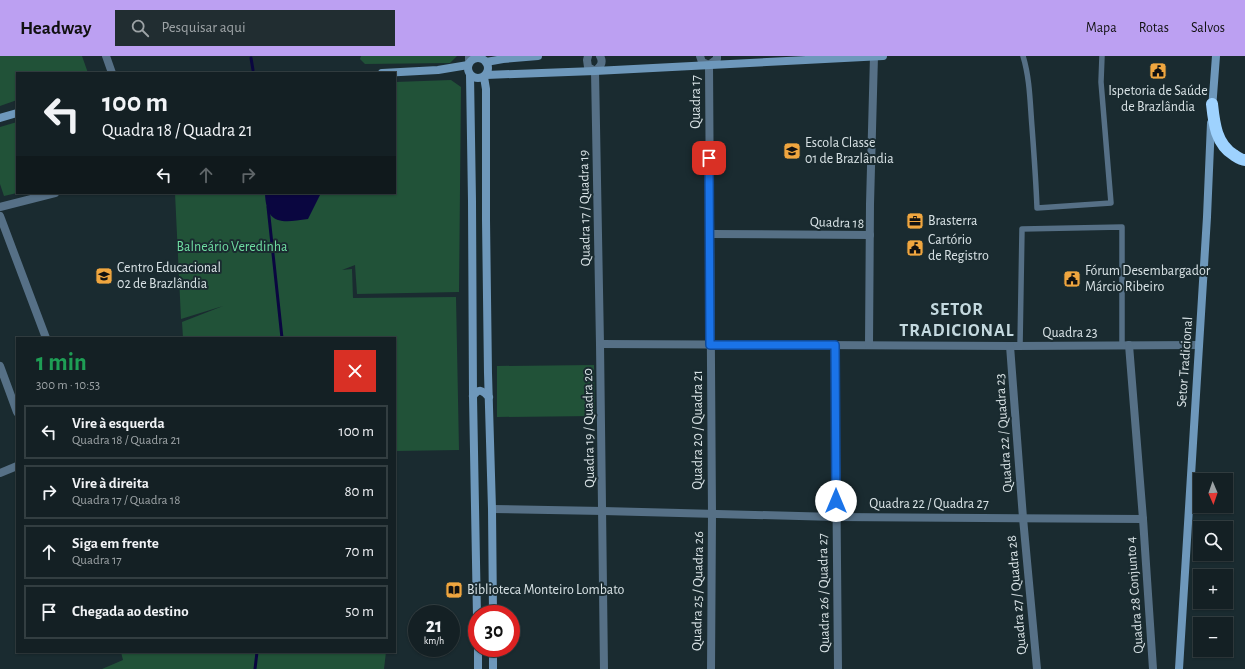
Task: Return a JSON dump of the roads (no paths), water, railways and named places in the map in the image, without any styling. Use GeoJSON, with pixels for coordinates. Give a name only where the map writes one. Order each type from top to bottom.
{"type":"FeatureCollection","features":[{"type":"Feature","properties":{"kind":"highway"},"geometry":{"type":"LineString","coordinates":[[1212,104],[1215,130],[1222,144],[1231,154],[1245,160]]}},
{"type":"Feature","properties":{"kind":"street"},"geometry":{"type":"LineString","coordinates":[[106,56],[112,72]]}},
{"type":"Feature","properties":{"kind":"street"},"geometry":{"type":"LineString","coordinates":[[477,605],[469,66],[472,60],[476,58],[485,60],[538,56]]}},
{"type":"Feature","properties":{"kind":"street"},"geometry":{"type":"LineString","coordinates":[[588,56],[588,67],[595,71]]}},
{"type":"Feature","properties":{"kind":"street"},"geometry":{"type":"LineString","coordinates":[[595,71],[601,66],[602,62],[600,56]]}},
{"type":"Feature","properties":{"kind":"street"},"geometry":{"type":"LineString","coordinates":[[700,56],[702,62],[709,65]]}},
{"type":"Feature","properties":{"kind":"street"},"geometry":{"type":"LineString","coordinates":[[709,65],[717,59],[717,56]]}},
{"type":"Feature","properties":{"kind":"street"},"geometry":{"type":"LineString","coordinates":[[870,235],[874,56]]}},
{"type":"Feature","properties":{"kind":"street"},"geometry":{"type":"LineString","coordinates":[[469,66],[474,78],[479,78],[485,76],[709,65],[826,57],[883,56]]}},
{"type":"Feature","properties":{"kind":"street","name":"Setor Tradicional"},"geometry":{"type":"LineString","coordinates":[[1179,669],[1216,56]]}},
{"type":"Feature","properties":{"kind":"street"},"geometry":{"type":"LineString","coordinates":[[485,60],[488,68],[485,76],[486,220],[493,605]]}},
{"type":"Feature","properties":{"kind":"street","name":"Quadra 17"},"geometry":{"type":"LineString","coordinates":[[709,65],[710,345]]}},
{"type":"Feature","properties":{"kind":"street"},"geometry":{"type":"LineString","coordinates":[[396,72],[438,70],[469,66]]}},
{"type":"Feature","properties":{"kind":"street","name":"Quadra 17 / Quadra 19"},"geometry":{"type":"LineString","coordinates":[[595,71],[600,344]]}},
{"type":"Feature","properties":{"kind":"street"},"geometry":{"type":"LineString","coordinates":[[0,118],[16,113]]}},
{"type":"Feature","properties":{"kind":"street"},"geometry":{"type":"LineString","coordinates":[[0,207],[52,194]]}},
{"type":"Feature","properties":{"kind":"street"},"geometry":{"type":"LineString","coordinates":[[0,216],[46,337]]}},
{"type":"Feature","properties":{"kind":"street"},"geometry":{"type":"LineString","coordinates":[[472,221],[475,225],[480,226],[484,224],[486,220]]}},
{"type":"Feature","properties":{"kind":"street","name":"Quadra 18"},"geometry":{"type":"LineString","coordinates":[[710,234],[870,235],[869,345]]}},
{"type":"Feature","properties":{"kind":"street"},"geometry":{"type":"LineString","coordinates":[[600,344],[869,345]]}},
{"type":"Feature","properties":{"kind":"street","name":"Quadra 19 / Quadra 20"},"geometry":{"type":"LineString","coordinates":[[600,344],[604,669]]}},
{"type":"Feature","properties":{"kind":"street","name":"Quadra 20 / Quadra 21"},"geometry":{"type":"LineString","coordinates":[[710,345],[712,514]]}},
{"type":"Feature","properties":{"kind":"street","name":"Quadra 26 / Quadra 27"},"geometry":{"type":"LineString","coordinates":[[835,345],[838,669]]}},
{"type":"Feature","properties":{"kind":"street","name":"Quadra 23"},"geometry":{"type":"LineString","coordinates":[[869,345],[1199,345]]}},
{"type":"Feature","properties":{"kind":"street","name":"Quadra 28 Conjunto 4"},"geometry":{"type":"LineString","coordinates":[[1126,345],[1143,519],[1153,669]]}},
{"type":"Feature","properties":{"kind":"street","name":"Quadra 22 / Quadra 23"},"geometry":{"type":"LineString","coordinates":[[1010,346],[1023,518]]}},
{"type":"Feature","properties":{"kind":"street"},"geometry":{"type":"LineString","coordinates":[[0,366],[16,409]]}},
{"type":"Feature","properties":{"kind":"street"},"geometry":{"type":"LineString","coordinates":[[473,374],[480,378],[488,373]]}},
{"type":"Feature","properties":{"kind":"street"},"geometry":{"type":"LineString","coordinates":[[473,396],[480,390],[489,397]]}},
{"type":"Feature","properties":{"kind":"street"},"geometry":{"type":"LineString","coordinates":[[0,473],[16,466]]}},
{"type":"Feature","properties":{"kind":"street","name":"Quadra 22 / Quadra 27"},"geometry":{"type":"LineString","coordinates":[[492,509],[836,517],[1143,519]]}},
{"type":"Feature","properties":{"kind":"street","name":"Quadra 25 / Quadra 26"},"geometry":{"type":"LineString","coordinates":[[710,669],[712,514]]}},
{"type":"Feature","properties":{"kind":"street","name":"Quadra 27 / Quadra 28"},"geometry":{"type":"LineString","coordinates":[[1023,518],[1037,669]]}},
{"type":"Feature","properties":{"kind":"street"},"geometry":{"type":"LineString","coordinates":[[478,657],[478,669]]}},
{"type":"Feature","properties":{"kind":"street"},"geometry":{"type":"LineString","coordinates":[[493,657],[493,669]]}},
{"type":"Feature","properties":{"kind":"lane"},"geometry":{"type":"LineString","coordinates":[[1023,56],[1027,68],[1030,96],[1037,208],[1111,203],[1101,82],[1102,56]]}},
{"type":"Feature","properties":{"kind":"lane"},"geometry":{"type":"LineString","coordinates":[[1020,346],[1022,229],[1122,226],[1126,345]]}},
{"type":"Feature","properties":{"kind":"waterway"},"geometry":{"type":"LineString","coordinates":[[251,58],[253,70]]}},
{"type":"Feature","properties":{"kind":"waterway"},"geometry":{"type":"LineString","coordinates":[[268,207],[282,337]]}},
{"type":"Feature","properties":{"kind":"waterway"},"geometry":{"type":"LineString","coordinates":[[255,669],[257,653]]}},
{"type":"Feature","properties":{"kind":"place","name":"Ispetoria de Saúde de Brazlândia"},"geometry":{"type":"Point","coordinates":[1158,71]}},
{"type":"Feature","properties":{"kind":"place","name":"Escola Classe 01 de Brazlândia"},"geometry":{"type":"Point","coordinates":[792,151]}},
{"type":"Feature","properties":{"kind":"place","name":"Brasterra"},"geometry":{"type":"Point","coordinates":[915,221]}},
{"type":"Feature","properties":{"kind":"place","name":"Cartório de Registro"},"geometry":{"type":"Point","coordinates":[915,248]}},
{"type":"Feature","properties":{"kind":"place","name":"Centro Educacional 02 de Brazlândia"},"geometry":{"type":"Point","coordinates":[104,276]}},
{"type":"Feature","properties":{"kind":"place","name":"Fórum Desembargador Márcio Ribeiro"},"geometry":{"type":"Point","coordinates":[1072,279]}},
{"type":"Feature","properties":{"kind":"place","name":"Biblioteca Monteiro Lombato"},"geometry":{"type":"Point","coordinates":[454,590]}},
{"type":"Feature","properties":{"kind":"district","name":"SETOR TRADICIONAL"},"geometry":{"type":"Point","coordinates":[957,320]}},
{"type":"Feature","properties":{"kind":"park label","name":"Balneário Veredinha"},"geometry":{"type":"Point","coordinates":[232,247]}}]}
